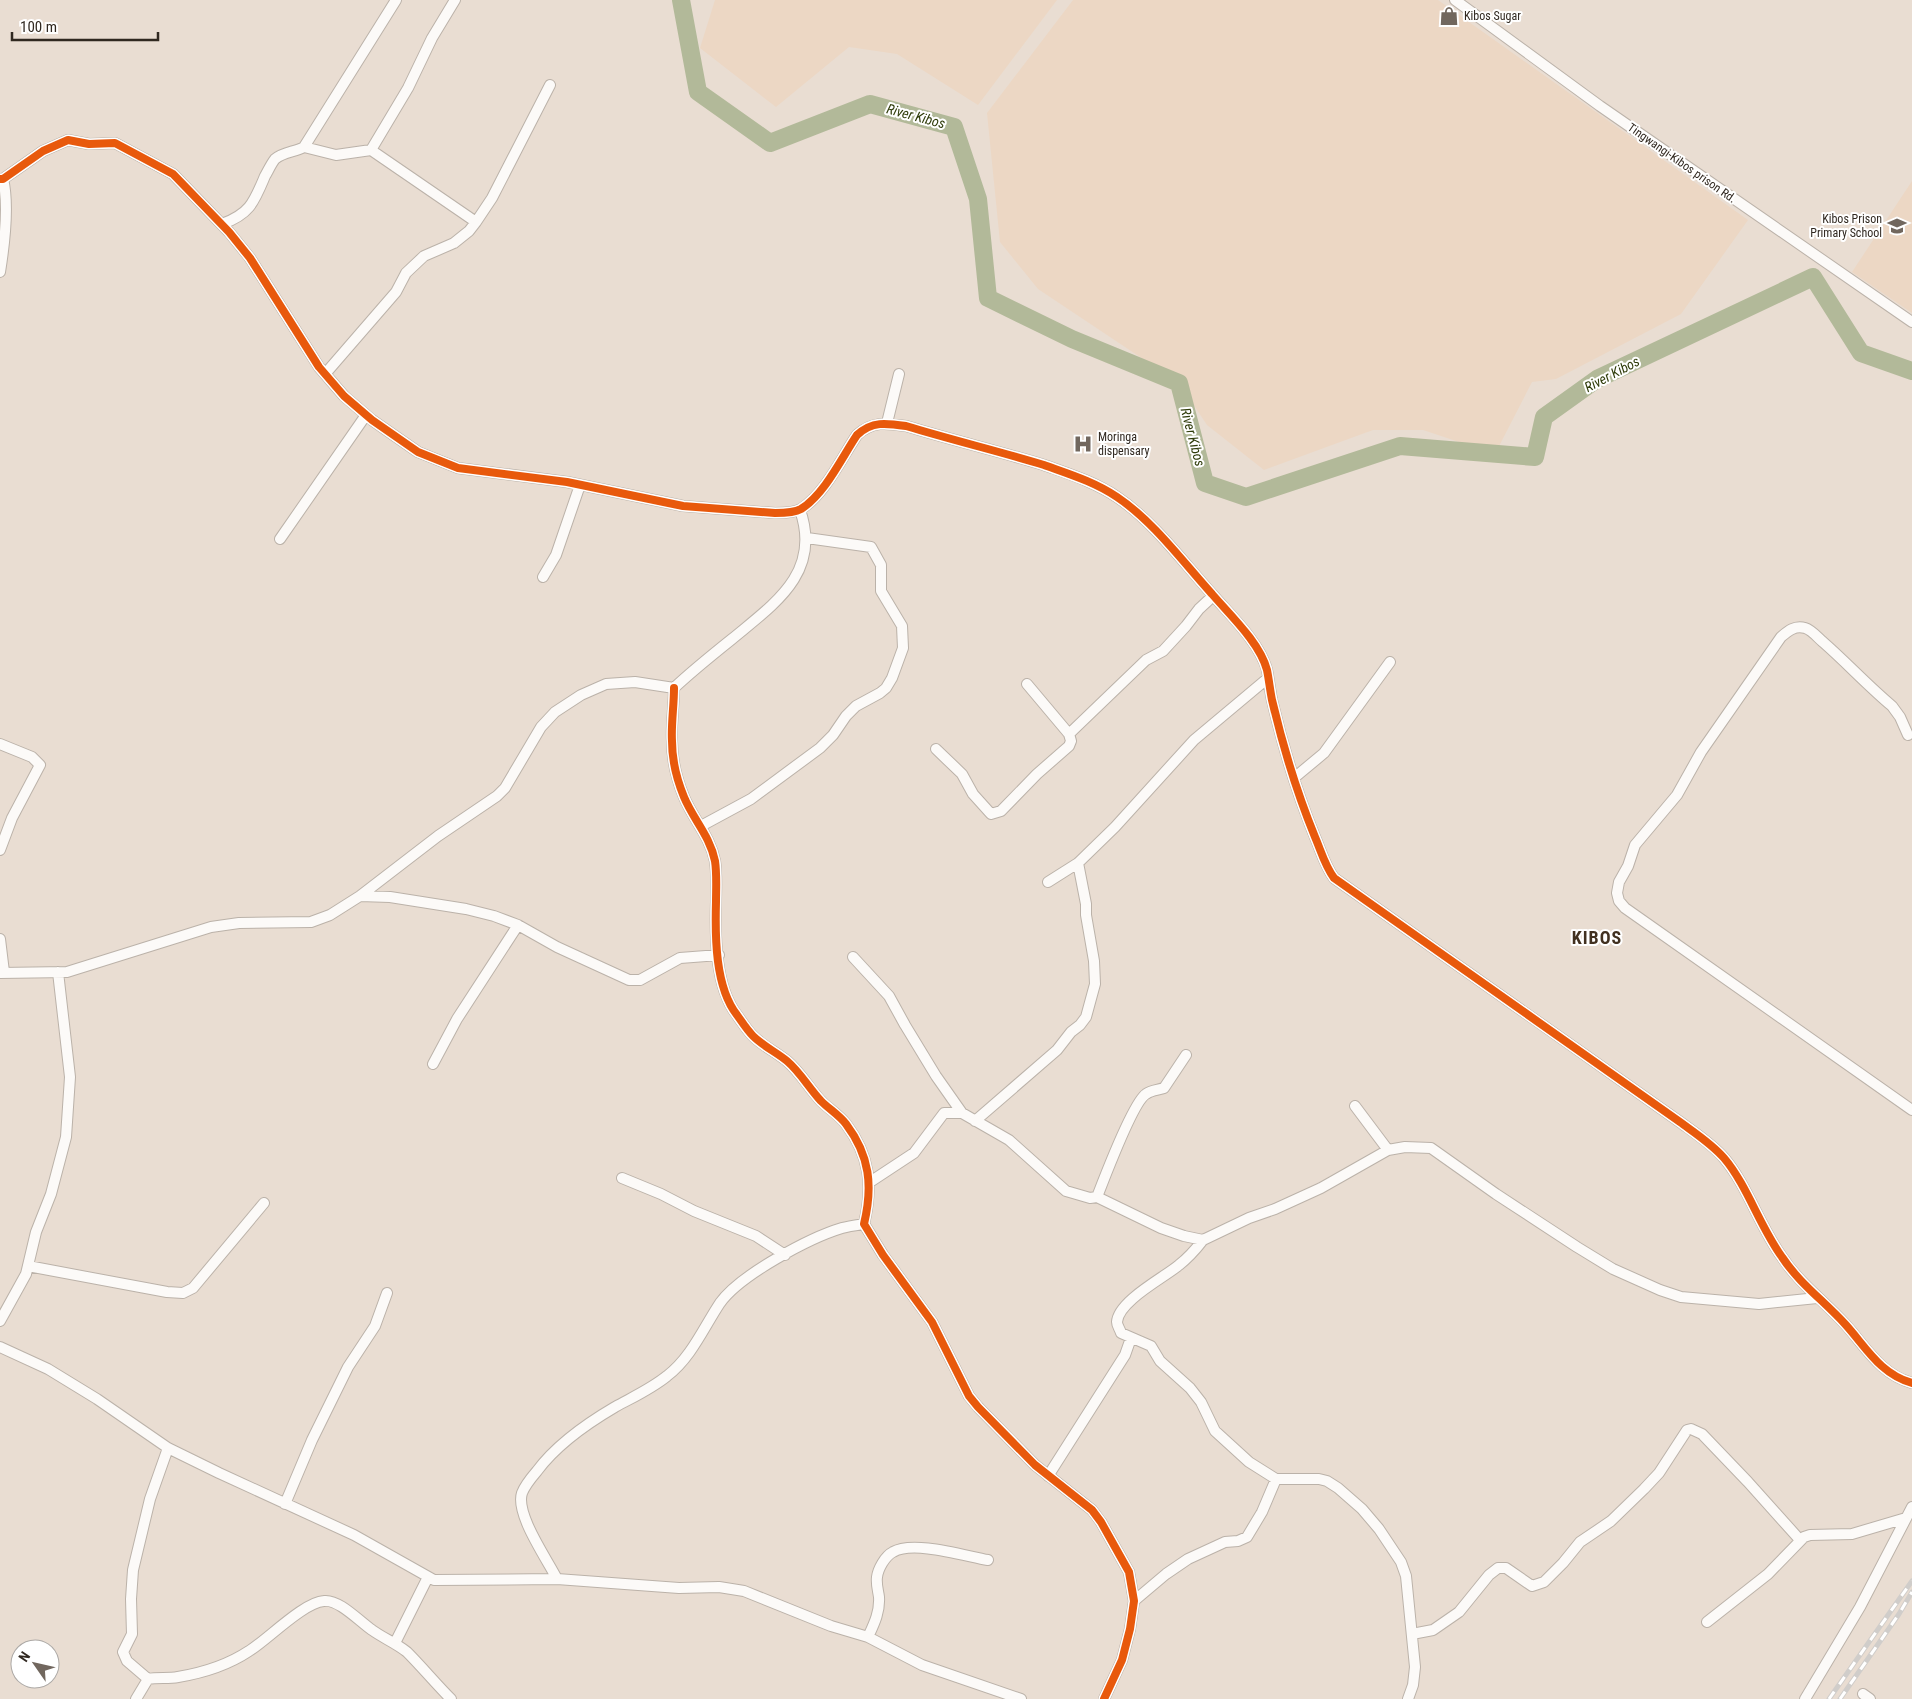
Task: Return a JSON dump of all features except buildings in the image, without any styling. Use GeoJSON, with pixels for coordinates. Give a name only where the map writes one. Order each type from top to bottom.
{"type":"FeatureCollection","features":[{"type":"Feature","properties":{"kind":"street"},"geometry":{"type":"LineString","coordinates":[[304,147],[396,0]]}},
{"type":"Feature","properties":{"kind":"street"},"geometry":{"type":"LineString","coordinates":[[371,150],[408,88],[432,38],[455,0]]}},
{"type":"Feature","properties":{"kind":"street","name":"Tingwangi-Kibos prison Rd."},"geometry":{"type":"LineString","coordinates":[[1455,0],[1608,112],[1912,322]]}},
{"type":"Feature","properties":{"kind":"street"},"geometry":{"type":"LineString","coordinates":[[325,374],[396,292],[406,273],[424,256],[454,242],[469,231],[492,198],[550,85]]}},
{"type":"Feature","properties":{"kind":"street"},"geometry":{"type":"LineString","coordinates":[[0,272],[6,200],[2,179],[43,151],[68,140],[89,144],[115,143],[173,174],[222,224],[250,258],[291,325],[325,374],[344,396],[366,415],[418,452],[445,464],[458,468],[580,485],[683,506],[775,513],[800,510],[820,491],[857,435],[865,428],[875,424],[887,423],[906,426],[1025,459],[1067,473],[1116,496],[1137,512],[1214,596],[1255,646],[1263,660],[1294,778],[1309,822],[1334,878],[1680,1122],[1718,1151],[1726,1160],[1742,1187],[1772,1244],[1797,1276],[1844,1324],[1875,1361],[1886,1371],[1912,1383]]}},
{"type":"Feature","properties":{"kind":"street"},"geometry":{"type":"LineString","coordinates":[[222,224],[236,219],[252,205],[268,169],[275,160],[304,147],[336,155],[371,150],[476,222]]}},
{"type":"Feature","properties":{"kind":"street"},"geometry":{"type":"LineString","coordinates":[[887,423],[899,374]]}},
{"type":"Feature","properties":{"kind":"street"},"geometry":{"type":"LineString","coordinates":[[280,539],[366,415]]}},
{"type":"Feature","properties":{"kind":"street"},"geometry":{"type":"LineString","coordinates":[[543,577],[556,555],[580,485]]}},
{"type":"Feature","properties":{"kind":"street"},"geometry":{"type":"LineString","coordinates":[[0,939],[2,973],[58,972],[93,965],[211,927],[239,924],[312,922],[330,916],[506,788],[541,727],[562,708],[581,695],[606,684],[634,682],[674,688],[767,612],[782,597],[803,562],[807,538],[806,525],[800,510]]}},
{"type":"Feature","properties":{"kind":"street"},"geometry":{"type":"LineString","coordinates":[[701,826],[751,799],[827,742],[846,716],[856,706],[886,688],[899,663],[903,648],[902,626],[881,591],[881,565],[871,547],[807,538]]}},
{"type":"Feature","properties":{"kind":"street"},"geometry":{"type":"LineString","coordinates":[[1069,734],[1146,660],[1163,651],[1199,609],[1214,596]]}},
{"type":"Feature","properties":{"kind":"street"},"geometry":{"type":"LineString","coordinates":[[1908,735],[1900,717],[1892,706],[1820,640],[1803,627],[1795,627],[1788,630],[1780,637],[1701,752],[1677,795],[1634,845],[1628,866],[1619,882],[1617,893],[1619,901],[1625,908],[1912,1110]]}},
{"type":"Feature","properties":{"kind":"street"},"geometry":{"type":"LineString","coordinates":[[1294,778],[1324,753],[1390,662]]}},
{"type":"Feature","properties":{"kind":"street"},"geometry":{"type":"LineString","coordinates":[[1048,882],[1078,863],[1115,827],[1194,740],[1268,678]]}},
{"type":"Feature","properties":{"kind":"street"},"geometry":{"type":"LineString","coordinates":[[936,748],[962,774],[973,794],[991,814],[1001,811],[1030,781],[1069,746],[1071,741],[1069,734],[1028,684]]}},
{"type":"Feature","properties":{"kind":"street"},"geometry":{"type":"LineString","coordinates":[[674,688],[672,741],[674,758],[684,797],[710,842],[716,864],[716,928],[722,984],[735,1014],[753,1036],[787,1061],[821,1100],[846,1123],[860,1148],[870,1182],[869,1202],[864,1224],[876,1244],[932,1322],[970,1396],[978,1407],[1048,1476],[1084,1503],[1102,1522],[1129,1572],[1134,1601],[1130,1630],[1122,1660],[1104,1699]]}},
{"type":"Feature","properties":{"kind":"street"},"geometry":{"type":"LineString","coordinates":[[0,744],[32,757],[40,765],[12,818],[0,850]]}},
{"type":"Feature","properties":{"kind":"street"},"geometry":{"type":"LineString","coordinates":[[975,1121],[1057,1050],[1086,1017],[1095,984],[1094,961],[1078,863]]}},
{"type":"Feature","properties":{"kind":"street"},"geometry":{"type":"LineString","coordinates":[[360,896],[390,897],[466,909],[518,925],[558,947],[629,980],[640,980],[680,958],[719,955]]}},
{"type":"Feature","properties":{"kind":"street"},"geometry":{"type":"LineString","coordinates":[[433,1064],[457,1019],[518,925]]}},
{"type":"Feature","properties":{"kind":"street"},"geometry":{"type":"LineString","coordinates":[[853,957],[889,996],[927,1062],[962,1113],[1009,1140],[1066,1190],[1090,1198],[1097,1197],[1161,1228],[1203,1240]]}},
{"type":"Feature","properties":{"kind":"street"},"geometry":{"type":"LineString","coordinates":[[0,1321],[22,1282],[28,1266],[36,1232],[51,1194],[66,1137],[70,1077],[58,972]]}},
{"type":"Feature","properties":{"kind":"street"},"geometry":{"type":"LineString","coordinates":[[1097,1197],[1125,1128],[1140,1100],[1147,1093],[1164,1088],[1186,1055]]}},
{"type":"Feature","properties":{"kind":"street"},"geometry":{"type":"LineString","coordinates":[[1356,1106],[1388,1150]]}},
{"type":"Feature","properties":{"kind":"street"},"geometry":{"type":"LineString","coordinates":[[870,1182],[914,1153],[944,1113],[962,1113]]}},
{"type":"Feature","properties":{"kind":"street"},"geometry":{"type":"LineString","coordinates":[[1408,1699],[1414,1685],[1415,1667],[1406,1576],[1401,1562],[1379,1528],[1362,1508],[1327,1481],[1276,1479],[1249,1462],[1215,1431],[1201,1402],[1190,1388],[1160,1361],[1151,1346],[1121,1333],[1117,1324],[1118,1316],[1134,1298],[1178,1266],[1197,1249],[1203,1240],[1321,1188],[1388,1150],[1405,1147],[1431,1148],[1576,1247],[1613,1269],[1660,1290],[1681,1297],[1759,1304],[1817,1298]]}},
{"type":"Feature","properties":{"kind":"street"},"geometry":{"type":"LineString","coordinates":[[622,1178],[661,1194],[694,1211],[756,1236],[784,1255]]}},
{"type":"Feature","properties":{"kind":"street"},"geometry":{"type":"LineString","coordinates":[[28,1266],[167,1292],[183,1293],[193,1288],[264,1203]]}},
{"type":"Feature","properties":{"kind":"street"},"geometry":{"type":"LineString","coordinates":[[557,1579],[524,1516],[522,1494],[527,1484],[558,1447],[608,1411],[646,1392],[669,1375],[687,1355],[721,1302],[731,1290],[784,1255],[842,1228],[864,1224]]}},
{"type":"Feature","properties":{"kind":"street"},"geometry":{"type":"LineString","coordinates":[[285,1504],[312,1440],[348,1368],[375,1326],[387,1293]]}},
{"type":"Feature","properties":{"kind":"street"},"geometry":{"type":"LineString","coordinates":[[1048,1476],[1125,1355],[1131,1338]]}},
{"type":"Feature","properties":{"kind":"street"},"geometry":{"type":"LineString","coordinates":[[0,1347],[48,1369],[97,1399],[168,1448],[285,1504],[354,1534],[428,1577],[440,1580],[557,1579],[679,1588],[719,1587],[744,1591],[831,1626],[868,1637],[922,1665],[1021,1699]]}},
{"type":"Feature","properties":{"kind":"street"},"geometry":{"type":"LineString","coordinates":[[1412,1634],[1433,1630],[1459,1612],[1489,1575],[1498,1568],[1506,1568],[1532,1586],[1544,1582],[1580,1542],[1611,1521],[1659,1473],[1687,1430],[1691,1429],[1702,1434],[1800,1540]]}},
{"type":"Feature","properties":{"kind":"street"},"geometry":{"type":"LineString","coordinates":[[168,1448],[150,1499],[135,1560],[131,1599],[132,1634],[123,1652],[127,1661],[148,1679],[176,1678],[203,1672],[234,1660],[303,1611],[326,1600],[344,1609],[372,1630],[395,1643],[451,1699]]}},
{"type":"Feature","properties":{"kind":"street"},"geometry":{"type":"LineString","coordinates":[[1134,1601],[1188,1558],[1225,1542],[1238,1541],[1247,1537],[1262,1512],[1276,1479]]}},
{"type":"Feature","properties":{"kind":"street"},"geometry":{"type":"LineString","coordinates":[[1805,1699],[1860,1607],[1912,1507]]}},
{"type":"Feature","properties":{"kind":"street"},"geometry":{"type":"LineString","coordinates":[[1707,1622],[1768,1574],[1800,1540],[1810,1535],[1852,1534],[1906,1518]]}},
{"type":"Feature","properties":{"kind":"street"},"geometry":{"type":"LineString","coordinates":[[868,1637],[878,1616],[877,1577],[886,1558],[894,1551],[938,1549],[988,1560]]}},
{"type":"Feature","properties":{"kind":"street"},"geometry":{"type":"LineString","coordinates":[[395,1643],[428,1577]]}},
{"type":"Feature","properties":{"kind":"street"},"geometry":{"type":"LineString","coordinates":[[136,1699],[148,1679]]}},
{"type":"Feature","properties":{"kind":"shaded area"},"geometry":{"type":"Polygon","coordinates":[[[715,0],[1057,0],[978,105],[897,54],[849,47],[776,107],[700,48],[715,0]]]}},
{"type":"Feature","properties":{"kind":"shaded area"},"geometry":{"type":"Polygon","coordinates":[[[1073,0],[1438,0],[1748,220],[1681,314],[1556,379],[1532,382],[1495,454],[1423,430],[1373,430],[1264,470],[1207,425],[1179,383],[1038,289],[1000,242],[987,113],[1073,0]]]}},
{"type":"Feature","properties":{"kind":"shaded area","name":"Kibos Prison Primary School"},"geometry":{"type":"Polygon","coordinates":[[[1912,181],[1912,313],[1852,272],[1912,181]]]}},
{"type":"Feature","properties":{"kind":"waterway","name":"River Kibos"},"geometry":{"type":"LineString","coordinates":[[681,0],[698,92],[770,143],[870,104],[954,127],[978,199],[988,298],[1072,339],[1179,383],[1205,483],[1246,497],[1400,446],[1535,457],[1544,417],[1597,379],[1813,277],[1861,353],[1912,371]]}},
{"type":"Feature","properties":{"kind":"railway"},"geometry":{"type":"LineString","coordinates":[[1829,1699],[1912,1581]]}},
{"type":"Feature","properties":{"kind":"railway"},"geometry":{"type":"LineString","coordinates":[[1840,1699],[1912,1592]]}},
{"type":"Feature","properties":{"kind":"cycle path"},"geometry":{"type":"LineString","coordinates":[[0,179],[3,179],[43,151],[68,140],[89,144],[115,143],[173,174],[229,232],[250,258],[319,367],[344,396],[372,420],[418,452],[458,468],[567,482],[683,506],[775,513],[788,512],[801,509],[818,494],[857,435],[868,427],[886,424],[906,426],[1044,465],[1082,479],[1117,497],[1143,518],[1167,542],[1235,620],[1258,650],[1267,670],[1276,718],[1296,787],[1323,858],[1334,878],[1680,1122],[1714,1148],[1724,1158],[1740,1181],[1774,1245],[1796,1275],[1845,1324],[1874,1359],[1891,1373],[1912,1383]]}},
{"type":"Feature","properties":{"kind":"cycle path"},"geometry":{"type":"LineString","coordinates":[[674,688],[672,735],[674,762],[684,797],[713,852],[716,876],[716,945],[720,976],[730,1004],[751,1034],[792,1065],[821,1101],[843,1121],[854,1136],[865,1160],[869,1184],[864,1224],[883,1255],[932,1322],[969,1396],[1035,1465],[1092,1510],[1101,1522],[1129,1572],[1134,1601],[1130,1629],[1122,1660],[1104,1699]]}},
{"type":"Feature","properties":{"kind":"place","name":"Kibos Sugar"},"geometry":{"type":"Point","coordinates":[1449,16]}},
{"type":"Feature","properties":{"kind":"place","name":"Kibos Prison Primary School"},"geometry":{"type":"Point","coordinates":[1897,226]}},
{"type":"Feature","properties":{"kind":"place","name":"Moringa dispensary"},"geometry":{"type":"Point","coordinates":[1083,444]}},
{"type":"Feature","properties":{"kind":"district","name":"KIBOS"},"geometry":{"type":"Point","coordinates":[1597,937]}}]}
